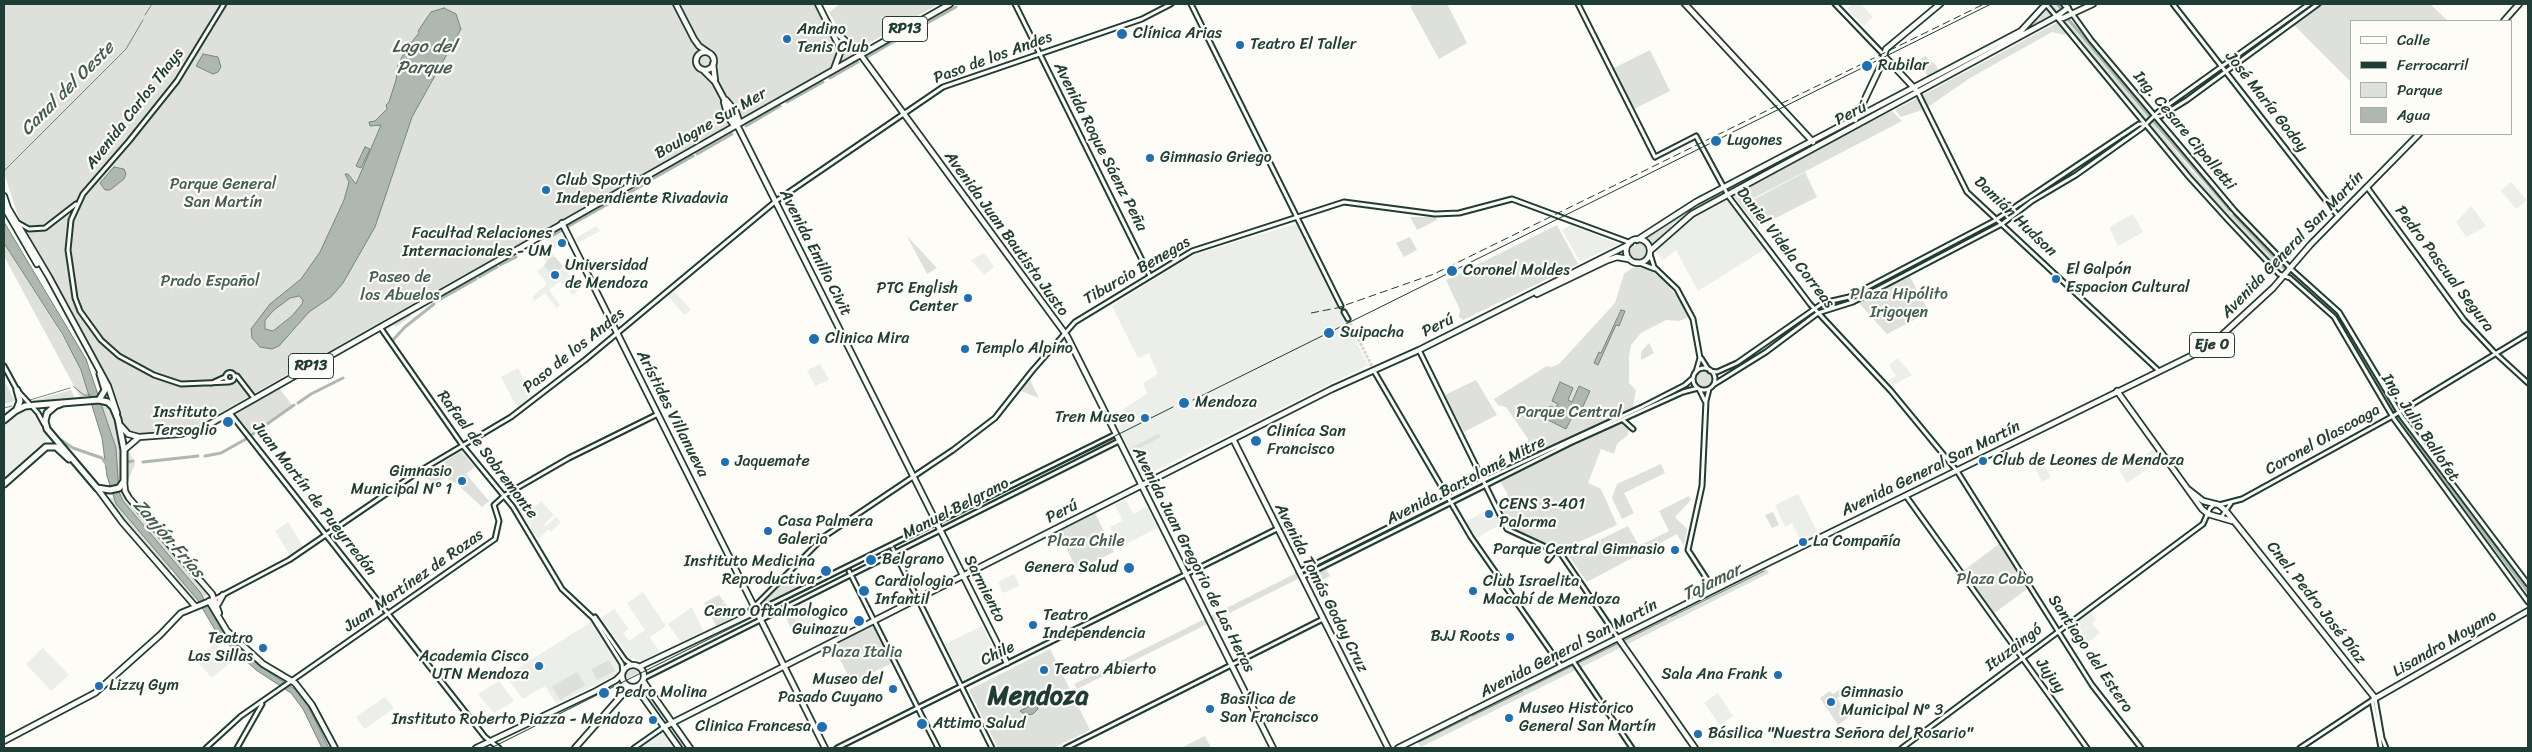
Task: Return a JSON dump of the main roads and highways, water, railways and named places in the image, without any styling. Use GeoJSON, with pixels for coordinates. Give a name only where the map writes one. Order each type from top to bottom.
{"type":"FeatureCollection","features":[{"type":"Feature","properties":{"kind":"highway"},"geometry":{"type":"LineString","coordinates":[[99,400],[105,390],[100,374]]}},
{"type":"Feature","properties":{"kind":"highway"},"geometry":{"type":"LineString","coordinates":[[17,390],[20,401],[17,409]]}},
{"type":"Feature","properties":{"kind":"highway"},"geometry":{"type":"LineString","coordinates":[[4,420],[17,409],[32,406],[92,400],[99,400],[113,407],[121,426],[124,450],[124,480],[119,488],[110,490],[97,488],[47,429],[45,421],[48,413],[53,407],[63,403]]}},
{"type":"Feature","properties":{"kind":"highway"},"geometry":{"type":"LineString","coordinates":[[4,484],[41,449],[48,446],[56,447],[83,471]]}},
{"type":"Feature","properties":{"kind":"main road"},"geometry":{"type":"LineString","coordinates":[[676,4],[694,39],[699,46],[714,58],[715,82]]}},
{"type":"Feature","properties":{"kind":"main road"},"geometry":{"type":"LineString","coordinates":[[818,4],[841,53],[834,70]]}},
{"type":"Feature","properties":{"kind":"main road","name":"Boulogne Sur Mer"},"geometry":{"type":"LineString","coordinates":[[139,437],[191,432],[229,412],[950,4]]}},
{"type":"Feature","properties":{"kind":"main road"},"geometry":{"type":"LineString","coordinates":[[1685,4],[1816,147]]}},
{"type":"Feature","properties":{"kind":"main road"},"geometry":{"type":"LineString","coordinates":[[1855,120],[1887,48],[1940,4]]}},
{"type":"Feature","properties":{"kind":"main road","name":"Perú"},"geometry":{"type":"LineString","coordinates":[[1651,252],[1686,218],[2022,31],[2046,4]]}},
{"type":"Feature","properties":{"kind":"main road"},"geometry":{"type":"LineString","coordinates":[[2060,17],[2093,4]]}},
{"type":"Feature","properties":{"kind":"main road"},"geometry":{"type":"LineString","coordinates":[[2505,20],[2519,4]]}},
{"type":"Feature","properties":{"kind":"main road","name":"Perú"},"geometry":{"type":"LineString","coordinates":[[1637,240],[1691,204],[1724,189],[1812,141],[1916,91],[2060,17],[2066,7]]}},
{"type":"Feature","properties":{"kind":"main road","name":"Avenida Juan Bautista Justo"},"geometry":{"type":"LineString","coordinates":[[830,27],[860,54],[1064,333],[1117,437]]}},
{"type":"Feature","properties":{"kind":"main road"},"geometry":{"type":"LineString","coordinates":[[694,39],[697,66],[715,82]]}},
{"type":"Feature","properties":{"kind":"main road"},"geometry":{"type":"LineString","coordinates":[[697,58],[703,53],[709,53]]}},
{"type":"Feature","properties":{"kind":"main road","name":"Damián Hudson"},"geometry":{"type":"LineString","coordinates":[[1884,56],[1916,91]]}},
{"type":"Feature","properties":{"kind":"main road"},"geometry":{"type":"LineString","coordinates":[[703,70],[713,64]]}},
{"type":"Feature","properties":{"kind":"main road","name":"Avenida Emilio Civit"},"geometry":{"type":"LineString","coordinates":[[715,82],[939,526]]}},
{"type":"Feature","properties":{"kind":"main road","name":"Avenida General San Martín"},"geometry":{"type":"LineString","coordinates":[[1398,748],[2215,343],[2284,276],[2366,186],[2418,135]]}},
{"type":"Feature","properties":{"kind":"main road"},"geometry":{"type":"LineString","coordinates":[[1796,150],[1800,156]]}},
{"type":"Feature","properties":{"kind":"main road"},"geometry":{"type":"LineString","coordinates":[[4,196],[14,219],[108,386],[118,419]]}},
{"type":"Feature","properties":{"kind":"main road"},"geometry":{"type":"LineString","coordinates":[[4,207],[55,289]]}},
{"type":"Feature","properties":{"kind":"main road","name":"Arístides Villanueva"},"geometry":{"type":"LineString","coordinates":[[562,223],[825,748]]}},
{"type":"Feature","properties":{"kind":"main road"},"geometry":{"type":"LineString","coordinates":[[1637,240],[1648,241],[1651,252],[1637,262],[1628,259],[1625,252],[1629,244],[1637,240]]}},
{"type":"Feature","properties":{"kind":"main road","name":"Perú"},"geometry":{"type":"LineString","coordinates":[[664,727],[1232,439],[1419,350],[1629,244]]}},
{"type":"Feature","properties":{"kind":"main road","name":"Perú"},"geometry":{"type":"LineString","coordinates":[[1506,306],[1512,306],[1608,260],[1617,257],[1628,259]]}},
{"type":"Feature","properties":{"kind":"main road","name":"Cnel. Pedro José Díaz"},"geometry":{"type":"LineString","coordinates":[[2117,391],[2189,490],[2209,513],[2221,510]]}},
{"type":"Feature","properties":{"kind":"main road"},"geometry":{"type":"LineString","coordinates":[[121,426],[128,434],[139,437]]}},
{"type":"Feature","properties":{"kind":"main road"},"geometry":{"type":"LineString","coordinates":[[124,450],[139,437]]}},
{"type":"Feature","properties":{"kind":"main road","name":"Avenida Juan Gregorio de Las Heras"},"geometry":{"type":"LineString","coordinates":[[1117,437],[1273,748]]}},
{"type":"Feature","properties":{"kind":"main road","name":"Avenida Tomás Godoy Cruz"},"geometry":{"type":"LineString","coordinates":[[1232,439],[1388,748]]}},
{"type":"Feature","properties":{"kind":"main road"},"geometry":{"type":"LineString","coordinates":[[124,480],[125,491],[129,498],[215,598],[219,617]]}},
{"type":"Feature","properties":{"kind":"main road"},"geometry":{"type":"LineString","coordinates":[[97,488],[122,522],[195,606]]}},
{"type":"Feature","properties":{"kind":"main road","name":"Cnel. Pedro José Díaz"},"geometry":{"type":"LineString","coordinates":[[2189,490],[2221,510],[2237,524],[2371,692],[2374,700]]}},
{"type":"Feature","properties":{"kind":"main road","name":"Sarmiento"},"geometry":{"type":"LineString","coordinates":[[939,526],[1007,663]]}},
{"type":"Feature","properties":{"kind":"main road"},"geometry":{"type":"LineString","coordinates":[[218,605],[222,596]]}},
{"type":"Feature","properties":{"kind":"main road","name":"Paso de los Andes"},"geometry":{"type":"LineString","coordinates":[[4,741],[95,693],[160,636],[181,613],[215,598]]}},
{"type":"Feature","properties":{"kind":"main road"},"geometry":{"type":"LineString","coordinates":[[205,602],[219,617],[227,632],[312,705],[334,748]]}},
{"type":"Feature","properties":{"kind":"main road","name":"Lisandro Moyano"},"geometry":{"type":"LineString","coordinates":[[2374,700],[2528,611]]}},
{"type":"Feature","properties":{"kind":"main road","name":"Manuel Belgrano"},"geometry":{"type":"LineString","coordinates":[[639,667],[740,619],[758,613]]}},
{"type":"Feature","properties":{"kind":"main road"},"geometry":{"type":"LineString","coordinates":[[1618,638],[1694,748]]}},
{"type":"Feature","properties":{"kind":"main road"},"geometry":{"type":"LineString","coordinates":[[476,748],[596,691],[632,665],[639,667],[643,672],[643,680],[690,748]]}},
{"type":"Feature","properties":{"kind":"main road"},"geometry":{"type":"LineString","coordinates":[[622,673],[623,682],[638,690],[679,748]]}},
{"type":"Feature","properties":{"kind":"main road"},"geometry":{"type":"LineString","coordinates":[[575,748],[631,687],[638,686],[643,680]]}},
{"type":"Feature","properties":{"kind":"water","name":"Lago del Parque"},"geometry":{"type":"Polygon","coordinates":[[[444,8],[456,14],[461,29],[412,117],[375,227],[343,283],[331,297],[309,312],[279,346],[272,349],[260,347],[252,338],[251,329],[270,304],[301,279],[320,252],[344,200],[349,182],[345,174],[348,174],[356,184],[381,125],[370,126],[369,122],[375,121],[387,109],[386,105],[389,102],[396,80],[398,65],[406,49],[419,33],[418,31],[431,12],[444,8]],[[299,296],[290,298],[274,310],[265,320],[265,329],[273,331],[292,316],[303,300],[299,296]]]}},
{"type":"Feature","properties":{"kind":"water"},"geometry":{"type":"Polygon","coordinates":[[[203,54],[218,57],[221,67],[218,72],[213,74],[196,66],[203,54]]]}},
{"type":"Feature","properties":{"kind":"water"},"geometry":{"type":"Polygon","coordinates":[[[365,147],[370,149],[361,168],[356,166],[365,147]]]}},
{"type":"Feature","properties":{"kind":"water"},"geometry":{"type":"Polygon","coordinates":[[[114,167],[124,169],[126,174],[124,179],[110,190],[105,190],[100,183],[114,167]]]}},
{"type":"Feature","properties":{"kind":"water"},"geometry":{"type":"Polygon","coordinates":[[[4,222],[86,359],[116,448],[119,492],[123,501],[200,592],[222,631],[258,665],[296,690],[308,706],[329,748],[322,748],[303,709],[291,693],[256,670],[218,635],[197,599],[116,504],[107,476],[102,438],[81,370],[63,335],[4,243],[4,222]]]}},
{"type":"Feature","properties":{"kind":"water"},"geometry":{"type":"Polygon","coordinates":[[[1621,310],[1625,311],[1619,326],[1616,325],[1598,365],[1594,363],[1599,352],[1601,353],[1621,310]]]}},
{"type":"Feature","properties":{"kind":"water"},"geometry":{"type":"Polygon","coordinates":[[[1560,382],[1573,388],[1568,400],[1572,402],[1579,386],[1590,391],[1580,413],[1575,411],[1566,429],[1544,418],[1550,406],[1555,408],[1558,404],[1552,401],[1560,382]]]}},
{"type":"Feature","properties":{"kind":"water"},"geometry":{"type":"Polygon","coordinates":[[[1037,702],[1038,709],[1033,714],[1026,715],[1020,711],[1037,702]]]}},
{"type":"Feature","properties":{"kind":"waterway","name":"Canal del Oeste"},"geometry":{"type":"LineString","coordinates":[[145,15],[152,4]]}},
{"type":"Feature","properties":{"kind":"waterway"},"geometry":{"type":"LineString","coordinates":[[2057,4],[2061,9]]}},
{"type":"Feature","properties":{"kind":"waterway"},"geometry":{"type":"LineString","coordinates":[[920,27],[956,7]]}},
{"type":"Feature","properties":{"kind":"waterway","name":"Canal del Oeste"},"geometry":{"type":"LineString","coordinates":[[4,171],[126,49],[143,20]]}},
{"type":"Feature","properties":{"kind":"waterway"},"geometry":{"type":"LineString","coordinates":[[2069,20],[2150,117]]}},
{"type":"Feature","properties":{"kind":"waterway"},"geometry":{"type":"LineString","coordinates":[[867,57],[912,31]]}},
{"type":"Feature","properties":{"kind":"waterway"},"geometry":{"type":"LineString","coordinates":[[830,78],[858,62]]}},
{"type":"Feature","properties":{"kind":"waterway"},"geometry":{"type":"LineString","coordinates":[[787,102],[823,82]]}},
{"type":"Feature","properties":{"kind":"waterway"},"geometry":{"type":"LineString","coordinates":[[746,126],[780,106]]}},
{"type":"Feature","properties":{"kind":"waterway"},"geometry":{"type":"LineString","coordinates":[[2153,121],[2230,210]]}},
{"type":"Feature","properties":{"kind":"waterway"},"geometry":{"type":"LineString","coordinates":[[697,154],[732,134]]}},
{"type":"Feature","properties":{"kind":"waterway"},"geometry":{"type":"LineString","coordinates":[[654,178],[693,156]]}},
{"type":"Feature","properties":{"kind":"waterway"},"geometry":{"type":"LineString","coordinates":[[611,203],[650,181]]}},
{"type":"Feature","properties":{"kind":"waterway"},"geometry":{"type":"LineString","coordinates":[[567,227],[608,204]]}},
{"type":"Feature","properties":{"kind":"waterway"},"geometry":{"type":"LineString","coordinates":[[2234,215],[2283,267],[2339,316],[2394,411]]}},
{"type":"Feature","properties":{"kind":"waterway"},"geometry":{"type":"LineString","coordinates":[[547,239],[562,230]]}},
{"type":"Feature","properties":{"kind":"waterway"},"geometry":{"type":"LineString","coordinates":[[500,265],[516,257]]}},
{"type":"Feature","properties":{"kind":"waterway"},"geometry":{"type":"LineString","coordinates":[[479,277],[497,267]]}},
{"type":"Feature","properties":{"kind":"waterway"},"geometry":{"type":"LineString","coordinates":[[437,301],[476,279]]}},
{"type":"Feature","properties":{"kind":"waterway"},"geometry":{"type":"LineString","coordinates":[[392,341],[405,327],[434,304]]}},
{"type":"Feature","properties":{"kind":"waterway"},"geometry":{"type":"LineString","coordinates":[[298,403],[311,394],[343,378]]}},
{"type":"Feature","properties":{"kind":"waterway"},"geometry":{"type":"LineString","coordinates":[[74,387],[84,395],[91,395]]}},
{"type":"Feature","properties":{"kind":"waterway"},"geometry":{"type":"LineString","coordinates":[[30,400],[70,388]]}},
{"type":"Feature","properties":{"kind":"waterway"},"geometry":{"type":"LineString","coordinates":[[250,436],[294,405]]}},
{"type":"Feature","properties":{"kind":"waterway"},"geometry":{"type":"LineString","coordinates":[[4,408],[12,406]]}},
{"type":"Feature","properties":{"kind":"waterway"},"geometry":{"type":"LineString","coordinates":[[2397,416],[2528,592]]}},
{"type":"Feature","properties":{"kind":"waterway"},"geometry":{"type":"LineString","coordinates":[[205,456],[221,453],[246,439]]}},
{"type":"Feature","properties":{"kind":"waterway"},"geometry":{"type":"LineString","coordinates":[[61,440],[73,448],[102,458],[106,464]]}},
{"type":"Feature","properties":{"kind":"waterway"},"geometry":{"type":"LineString","coordinates":[[143,462],[198,456]]}},
{"type":"Feature","properties":{"kind":"waterway"},"geometry":{"type":"LineString","coordinates":[[127,462],[133,461]]}},
{"type":"Feature","properties":{"kind":"waterway","name":"Tajamar"},"geometry":{"type":"LineString","coordinates":[[1671,617],[1764,571]]}},
{"type":"Feature","properties":{"kind":"waterway","name":"Tajamar"},"geometry":{"type":"LineString","coordinates":[[1623,641],[1667,619]]}},
{"type":"Feature","properties":{"kind":"waterway","name":"Tajamar"},"geometry":{"type":"LineString","coordinates":[[1576,664],[1619,643]]}},
{"type":"Feature","properties":{"kind":"waterway","name":"Tajamar"},"geometry":{"type":"LineString","coordinates":[[1526,689],[1572,666]]}},
{"type":"Feature","properties":{"kind":"waterway","name":"Tajamar"},"geometry":{"type":"LineString","coordinates":[[1472,716],[1523,691]]}},
{"type":"Feature","properties":{"kind":"waterway","name":"Tajamar"},"geometry":{"type":"LineString","coordinates":[[1419,742],[1468,718]]}},
{"type":"Feature","properties":{"kind":"tunnel"},"geometry":{"type":"LineString","coordinates":[[1348,319],[1374,370]]}},
{"type":"Feature","properties":{"kind":"tram line"},"geometry":{"type":"LineString","coordinates":[[1193,400],[1991,4]]}},
{"type":"Feature","properties":{"kind":"tram line"},"geometry":{"type":"LineString","coordinates":[[491,748],[1173,407]]}},
{"type":"Feature","properties":{"kind":"railway"},"geometry":{"type":"LineString","coordinates":[[1311,313],[1337,308],[1434,274],[1984,4]]}},
{"type":"Feature","properties":{"kind":"place","name":"Clínica Arias"},"geometry":{"type":"Point","coordinates":[1122,34]}},
{"type":"Feature","properties":{"kind":"place","name":"Andino Tenis Club"},"geometry":{"type":"Point","coordinates":[787,39]}},
{"type":"Feature","properties":{"kind":"place","name":"Teatro El Taller"},"geometry":{"type":"Point","coordinates":[1240,45]}},
{"type":"Feature","properties":{"kind":"place","name":"Rubilar"},"geometry":{"type":"Point","coordinates":[1867,66]}},
{"type":"Feature","properties":{"kind":"place","name":"Lugones"},"geometry":{"type":"Point","coordinates":[1716,141]}},
{"type":"Feature","properties":{"kind":"place","name":"Gimnasio Griego"},"geometry":{"type":"Point","coordinates":[1150,158]}},
{"type":"Feature","properties":{"kind":"place","name":"Club Sportivo Independiente Rivadavia"},"geometry":{"type":"Point","coordinates":[546,190]}},
{"type":"Feature","properties":{"kind":"place","name":"Facultad Relaciones Internacionales - UM"},"geometry":{"type":"Point","coordinates":[562,243]}},
{"type":"Feature","properties":{"kind":"place","name":"Coronel Moldes"},"geometry":{"type":"Point","coordinates":[1452,271]}},
{"type":"Feature","properties":{"kind":"place","name":"Universidad de Mendoza"},"geometry":{"type":"Point","coordinates":[555,275]}},
{"type":"Feature","properties":{"kind":"place","name":"El Galpón Espacion Cultural"},"geometry":{"type":"Point","coordinates":[2056,279]}},
{"type":"Feature","properties":{"kind":"place","name":"PTC English Center"},"geometry":{"type":"Point","coordinates":[968,298]}},
{"type":"Feature","properties":{"kind":"place","name":"Suipacha"},"geometry":{"type":"Point","coordinates":[1329,333]}},
{"type":"Feature","properties":{"kind":"place","name":"Clinica Mira"},"geometry":{"type":"Point","coordinates":[814,339]}},
{"type":"Feature","properties":{"kind":"place","name":"Templo Alpino"},"geometry":{"type":"Point","coordinates":[965,349]}},
{"type":"Feature","properties":{"kind":"place","name":"Mendoza"},"geometry":{"type":"Point","coordinates":[1184,403]}},
{"type":"Feature","properties":{"kind":"place","name":"Tren Museo"},"geometry":{"type":"Point","coordinates":[1145,418]}},
{"type":"Feature","properties":{"kind":"place","name":"Instituto Tersoglio"},"geometry":{"type":"Point","coordinates":[228,422]}},
{"type":"Feature","properties":{"kind":"place","name":"Cliníca San Francisco"},"geometry":{"type":"Point","coordinates":[1256,441]}},
{"type":"Feature","properties":{"kind":"place","name":"Club de Leones de Mendoza"},"geometry":{"type":"Point","coordinates":[1983,461]}},
{"type":"Feature","properties":{"kind":"place","name":"Jaquemate"},"geometry":{"type":"Point","coordinates":[725,462]}},
{"type":"Feature","properties":{"kind":"place","name":"Gimnasio Municipal N° 1"},"geometry":{"type":"Point","coordinates":[462,481]}},
{"type":"Feature","properties":{"kind":"place","name":"CENS 3-401 Palorma"},"geometry":{"type":"Point","coordinates":[1489,514]}},
{"type":"Feature","properties":{"kind":"place","name":"Casa Palmera Galeria"},"geometry":{"type":"Point","coordinates":[768,531]}},
{"type":"Feature","properties":{"kind":"place","name":"La Compañía"},"geometry":{"type":"Point","coordinates":[1803,542]}},
{"type":"Feature","properties":{"kind":"place","name":"Parque Central Gimnasio"},"geometry":{"type":"Point","coordinates":[1675,550]}},
{"type":"Feature","properties":{"kind":"place","name":"Belgrano"},"geometry":{"type":"Point","coordinates":[871,560]}},
{"type":"Feature","properties":{"kind":"place","name":"Genera Salud"},"geometry":{"type":"Point","coordinates":[1129,568]}},
{"type":"Feature","properties":{"kind":"place","name":"Instituto Medicina Reproductiva"},"geometry":{"type":"Point","coordinates":[826,571]}},
{"type":"Feature","properties":{"kind":"place","name":"Cardiologia Infantil"},"geometry":{"type":"Point","coordinates":[864,591]}},
{"type":"Feature","properties":{"kind":"place","name":"Club Israelita Macabí de Mendoza"},"geometry":{"type":"Point","coordinates":[1473,591]}},
{"type":"Feature","properties":{"kind":"place","name":"Cenro Oftalmologico Guinazu"},"geometry":{"type":"Point","coordinates":[859,621]}},
{"type":"Feature","properties":{"kind":"place","name":"Teatro Independencia"},"geometry":{"type":"Point","coordinates":[1033,625]}},
{"type":"Feature","properties":{"kind":"place","name":"BJJ Roots"},"geometry":{"type":"Point","coordinates":[1510,637]}},
{"type":"Feature","properties":{"kind":"place","name":"Teatro Las Sillas"},"geometry":{"type":"Point","coordinates":[263,648]}},
{"type":"Feature","properties":{"kind":"place","name":"Academia Cisco UTN Mendoza"},"geometry":{"type":"Point","coordinates":[539,666]}},
{"type":"Feature","properties":{"kind":"place","name":"Teatro Abierto"},"geometry":{"type":"Point","coordinates":[1044,670]}},
{"type":"Feature","properties":{"kind":"place","name":"Sala Ana Frank"},"geometry":{"type":"Point","coordinates":[1778,675]}},
{"type":"Feature","properties":{"kind":"place","name":"Lizzy Gym"},"geometry":{"type":"Point","coordinates":[99,686]}},
{"type":"Feature","properties":{"kind":"place","name":"Museo del Pasado Cuyano"},"geometry":{"type":"Point","coordinates":[893,689]}},
{"type":"Feature","properties":{"kind":"place","name":"Pedro Molina"},"geometry":{"type":"Point","coordinates":[604,693]}},
{"type":"Feature","properties":{"kind":"place","name":"Gimnasio Municipal Nº 3"},"geometry":{"type":"Point","coordinates":[1831,702]}},
{"type":"Feature","properties":{"kind":"place","name":"Basílica de San Francisco"},"geometry":{"type":"Point","coordinates":[1210,709]}},
{"type":"Feature","properties":{"kind":"place","name":"Museo Histórico General San Martín"},"geometry":{"type":"Point","coordinates":[1509,718]}},
{"type":"Feature","properties":{"kind":"place","name":"Instituto Roberto Piazza - Mendoza"},"geometry":{"type":"Point","coordinates":[653,720]}},
{"type":"Feature","properties":{"kind":"place","name":"Attimo Salud"},"geometry":{"type":"Point","coordinates":[922,724]}},
{"type":"Feature","properties":{"kind":"place","name":"Clinica Francesa"},"geometry":{"type":"Point","coordinates":[822,727]}},
{"type":"Feature","properties":{"kind":"place","name":"Básilica \"Nuestra Señora del Rosario\""},"geometry":{"type":"Point","coordinates":[1698,734]}},
{"type":"Feature","properties":{"kind":"district","name":"Mendoza"},"geometry":{"type":"Point","coordinates":[1038,697]}},
{"type":"Feature","properties":{"kind":"park label","name":"Parque General San Martín"},"geometry":{"type":"Point","coordinates":[223,194]}},
{"type":"Feature","properties":{"kind":"park label","name":"Prado Español"},"geometry":{"type":"Point","coordinates":[210,282]}},
{"type":"Feature","properties":{"kind":"park label","name":"Paseo de los Abuelos"},"geometry":{"type":"Point","coordinates":[400,287]}},
{"type":"Feature","properties":{"kind":"park label","name":"Plaza Hipólito Irigoyen"},"geometry":{"type":"Point","coordinates":[1899,304]}},
{"type":"Feature","properties":{"kind":"park label","name":"Parque Central"},"geometry":{"type":"Point","coordinates":[1569,413]}},
{"type":"Feature","properties":{"kind":"park label","name":"Plaza Chile"},"geometry":{"type":"Point","coordinates":[1086,542]}},
{"type":"Feature","properties":{"kind":"park label","name":"Plaza Cobo"},"geometry":{"type":"Point","coordinates":[1995,580]}},
{"type":"Feature","properties":{"kind":"park label","name":"Plaza Italia"},"geometry":{"type":"Point","coordinates":[862,653]}},
{"type":"Feature","properties":{"kind":"water label","name":"Zanjón Frías"},"geometry":{"type":"Point","coordinates":[168,539]}}]}
